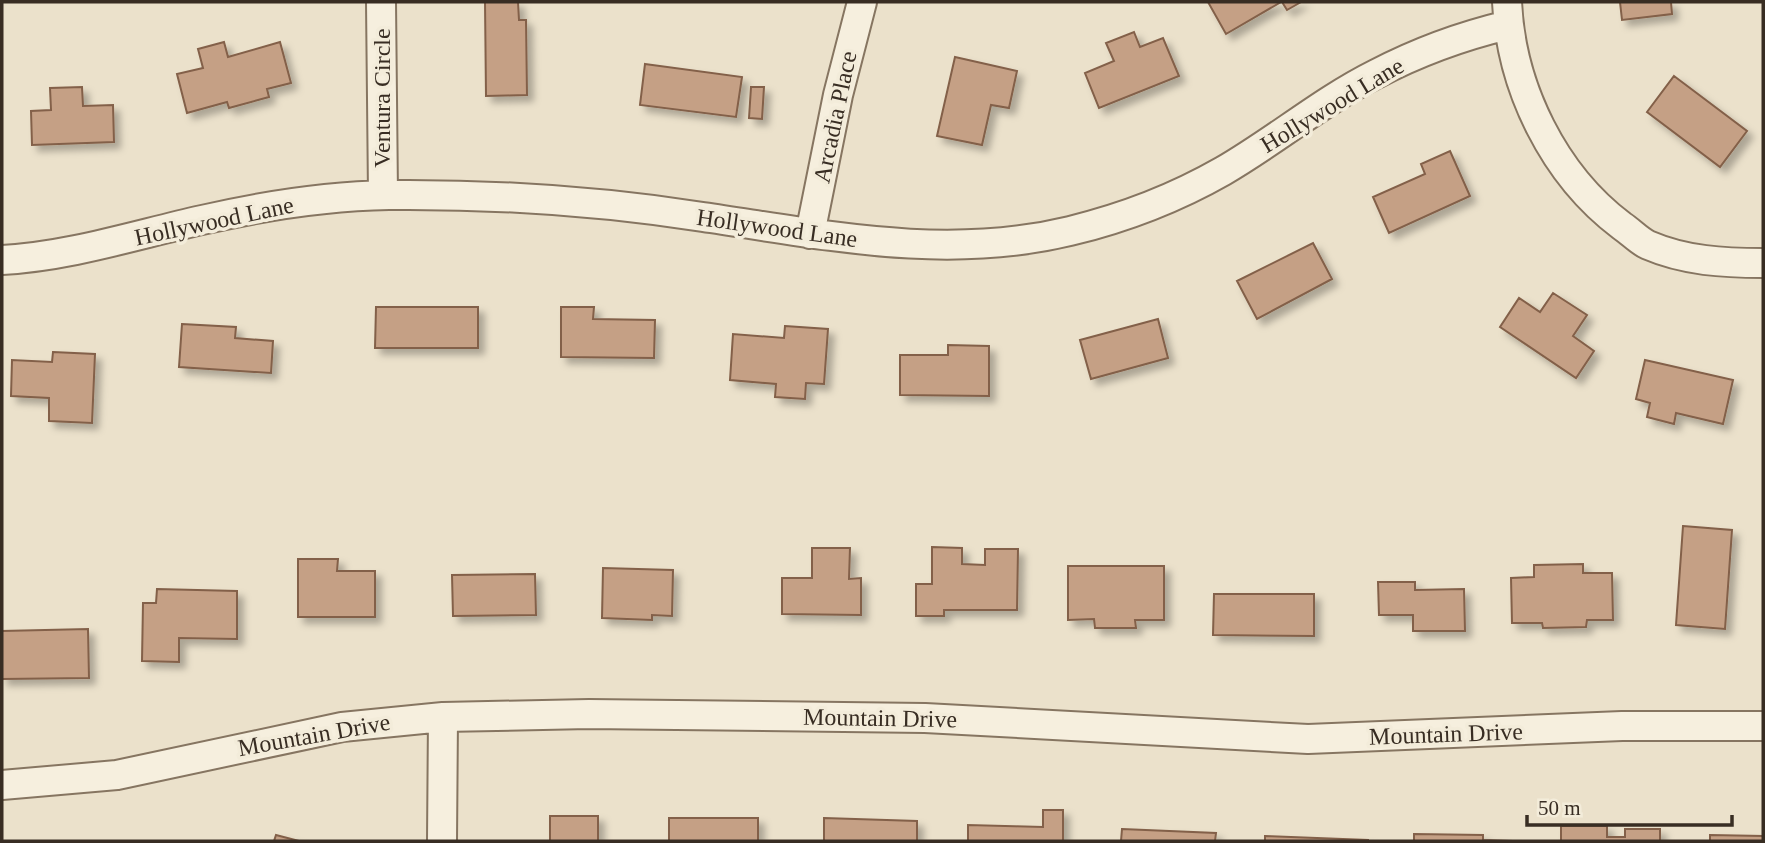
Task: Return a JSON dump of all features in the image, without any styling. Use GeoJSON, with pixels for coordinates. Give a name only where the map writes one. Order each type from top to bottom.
{"type":"FeatureCollection","features":[{"type":"Feature","properties":{"kind":"street","name":"Ventura Circle"},"geometry":{"type":"LineString","coordinates":[[381,2],[383,195]]}},
{"type":"Feature","properties":{"kind":"street","name":"Arcadia Place"},"geometry":{"type":"LineString","coordinates":[[810,234],[838,95],[862,2]]}},
{"type":"Feature","properties":{"kind":"street","name":"Hollywood Lane"},"geometry":{"type":"LineString","coordinates":[[2,260],[88,249],[203,219],[290,203],[383,195],[539,198],[703,217],[901,245],[993,244],[1067,232],[1136,213],[1225,170],[1374,74],[1508,13]]}},
{"type":"Feature","properties":{"kind":"street"},"geometry":{"type":"LineString","coordinates":[[1508,13],[1516,61],[1548,141],[1561,165],[1584,195],[1646,244],[1675,254],[1721,263],[1763,263]]}},
{"type":"Feature","properties":{"kind":"street","name":"Mountain Drive"},"geometry":{"type":"LineString","coordinates":[[2,785],[117,775],[342,727],[443,717],[603,714],[925,718],[1308,739],[1622,726],[1763,726]]}},
{"type":"Feature","properties":{"kind":"street"},"geometry":{"type":"LineString","coordinates":[[442,841],[443,717]]}},
{"type":"Feature","properties":{"kind":"building"},"geometry":{"type":"Polygon","coordinates":[[[485,2],[518,2],[519,20],[526,20],[527,95],[486,96],[485,2]]]}},
{"type":"Feature","properties":{"kind":"building"},"geometry":{"type":"Polygon","coordinates":[[[1208,2],[1281,2],[1226,34],[1208,2]]]}},
{"type":"Feature","properties":{"kind":"building"},"geometry":{"type":"Polygon","coordinates":[[[1282,2],[1301,2],[1287,10],[1282,2]]]}},
{"type":"Feature","properties":{"kind":"building"},"geometry":{"type":"Polygon","coordinates":[[[1620,2],[1671,2],[1672,14],[1622,20],[1620,2]]]}},
{"type":"Feature","properties":{"kind":"building"},"geometry":{"type":"Polygon","coordinates":[[[1134,32],[1140,47],[1163,38],[1179,76],[1099,108],[1085,73],[1114,61],[1106,43],[1134,32]]]}},
{"type":"Feature","properties":{"kind":"building"},"geometry":{"type":"Polygon","coordinates":[[[224,42],[228,57],[280,42],[291,83],[267,89],[269,97],[229,108],[227,102],[187,113],[177,74],[203,68],[198,49],[224,42]]]}},
{"type":"Feature","properties":{"kind":"building"},"geometry":{"type":"Polygon","coordinates":[[[955,57],[1017,71],[1009,108],[991,105],[982,145],[937,136],[955,57]]]}},
{"type":"Feature","properties":{"kind":"building"},"geometry":{"type":"Polygon","coordinates":[[[645,64],[742,77],[736,117],[640,105],[645,64]]]}},
{"type":"Feature","properties":{"kind":"building"},"geometry":{"type":"Polygon","coordinates":[[[1674,76],[1747,131],[1720,167],[1647,112],[1674,76]]]}},
{"type":"Feature","properties":{"kind":"building"},"geometry":{"type":"Polygon","coordinates":[[[82,87],[83,106],[113,105],[114,142],[32,145],[31,111],[51,110],[50,88],[82,87]]]}},
{"type":"Feature","properties":{"kind":"building"},"geometry":{"type":"Polygon","coordinates":[[[751,87],[764,87],[762,119],[749,118],[751,87]]]}},
{"type":"Feature","properties":{"kind":"building"},"geometry":{"type":"Polygon","coordinates":[[[1450,151],[1470,196],[1389,233],[1373,197],[1425,174],[1421,164],[1450,151]]]}},
{"type":"Feature","properties":{"kind":"building"},"geometry":{"type":"Polygon","coordinates":[[[1313,243],[1332,279],[1257,319],[1237,281],[1313,243]]]}},
{"type":"Feature","properties":{"kind":"building"},"geometry":{"type":"Polygon","coordinates":[[[1553,293],[1587,315],[1573,336],[1594,351],[1576,378],[1500,327],[1519,298],[1540,312],[1553,293]]]}},
{"type":"Feature","properties":{"kind":"building"},"geometry":{"type":"Polygon","coordinates":[[[376,307],[478,307],[478,348],[375,348],[376,307]]]}},
{"type":"Feature","properties":{"kind":"building"},"geometry":{"type":"Polygon","coordinates":[[[561,307],[594,307],[593,319],[655,320],[654,358],[561,357],[561,307]]]}},
{"type":"Feature","properties":{"kind":"building"},"geometry":{"type":"Polygon","coordinates":[[[1158,319],[1168,358],[1091,379],[1080,340],[1158,319]]]}},
{"type":"Feature","properties":{"kind":"building"},"geometry":{"type":"Polygon","coordinates":[[[182,324],[236,327],[235,338],[273,341],[271,373],[179,367],[182,324]]]}},
{"type":"Feature","properties":{"kind":"building"},"geometry":{"type":"Polygon","coordinates":[[[785,326],[828,329],[824,384],[806,383],[805,399],[775,397],[776,384],[730,380],[733,334],[784,338],[785,326]]]}},
{"type":"Feature","properties":{"kind":"building"},"geometry":{"type":"Polygon","coordinates":[[[948,345],[989,346],[989,396],[900,395],[900,355],[948,355],[948,345]]]}},
{"type":"Feature","properties":{"kind":"building"},"geometry":{"type":"Polygon","coordinates":[[[53,352],[95,354],[92,423],[49,421],[49,398],[11,396],[12,360],[52,362],[53,352]]]}},
{"type":"Feature","properties":{"kind":"building"},"geometry":{"type":"Polygon","coordinates":[[[1645,360],[1733,380],[1723,424],[1676,413],[1674,424],[1647,417],[1650,403],[1636,399],[1645,360]]]}},
{"type":"Feature","properties":{"kind":"building"},"geometry":{"type":"Polygon","coordinates":[[[1683,526],[1732,530],[1725,629],[1676,625],[1683,526]]]}},
{"type":"Feature","properties":{"kind":"building"},"geometry":{"type":"Polygon","coordinates":[[[932,547],[962,548],[962,564],[985,565],[985,549],[1018,549],[1017,610],[944,610],[944,616],[916,616],[916,584],[932,584],[932,547]]]}},
{"type":"Feature","properties":{"kind":"building"},"geometry":{"type":"Polygon","coordinates":[[[812,548],[850,548],[849,579],[861,578],[861,615],[782,614],[782,578],[812,578],[812,548]]]}},
{"type":"Feature","properties":{"kind":"building"},"geometry":{"type":"Polygon","coordinates":[[[298,559],[338,559],[337,571],[375,571],[375,617],[298,617],[298,559]]]}},
{"type":"Feature","properties":{"kind":"building"},"geometry":{"type":"Polygon","coordinates":[[[1583,564],[1583,573],[1612,573],[1613,620],[1587,620],[1586,627],[1543,628],[1542,623],[1512,623],[1511,578],[1534,577],[1534,565],[1583,564]]]}},
{"type":"Feature","properties":{"kind":"building"},"geometry":{"type":"Polygon","coordinates":[[[1068,566],[1164,566],[1164,620],[1135,620],[1136,628],[1095,628],[1094,619],[1068,620],[1068,566]]]}},
{"type":"Feature","properties":{"kind":"building"},"geometry":{"type":"Polygon","coordinates":[[[603,568],[673,570],[672,616],[652,615],[652,620],[602,618],[603,568]]]}},
{"type":"Feature","properties":{"kind":"building"},"geometry":{"type":"Polygon","coordinates":[[[535,574],[536,615],[453,616],[452,575],[535,574]]]}},
{"type":"Feature","properties":{"kind":"building"},"geometry":{"type":"Polygon","coordinates":[[[1378,582],[1415,582],[1415,590],[1464,589],[1465,631],[1413,631],[1413,615],[1379,615],[1378,582]]]}},
{"type":"Feature","properties":{"kind":"building"},"geometry":{"type":"Polygon","coordinates":[[[157,589],[237,591],[237,639],[179,638],[179,662],[142,661],[143,603],[156,603],[157,589]]]}},
{"type":"Feature","properties":{"kind":"building"},"geometry":{"type":"Polygon","coordinates":[[[1214,594],[1314,594],[1314,636],[1213,635],[1214,594]]]}},
{"type":"Feature","properties":{"kind":"building"},"geometry":{"type":"Polygon","coordinates":[[[88,629],[89,678],[2,679],[2,631],[88,629]]]}},
{"type":"Feature","properties":{"kind":"building"},"geometry":{"type":"Polygon","coordinates":[[[1043,810],[1063,810],[1063,841],[968,841],[968,825],[1043,827],[1043,810]]]}},
{"type":"Feature","properties":{"kind":"building"},"geometry":{"type":"Polygon","coordinates":[[[550,816],[598,816],[598,841],[550,841],[550,816]]]}},
{"type":"Feature","properties":{"kind":"building"},"geometry":{"type":"Polygon","coordinates":[[[669,818],[758,818],[758,841],[669,841],[669,818]]]}},
{"type":"Feature","properties":{"kind":"building"},"geometry":{"type":"Polygon","coordinates":[[[824,818],[917,821],[917,841],[824,841],[824,818]]]}},
{"type":"Feature","properties":{"kind":"building"},"geometry":{"type":"Polygon","coordinates":[[[1561,826],[1607,826],[1607,837],[1625,837],[1625,829],[1660,829],[1660,841],[1561,841],[1561,826]]]}},
{"type":"Feature","properties":{"kind":"building"},"geometry":{"type":"Polygon","coordinates":[[[1122,829],[1216,833],[1215,841],[1121,841],[1122,829]]]}},
{"type":"Feature","properties":{"kind":"building"},"geometry":{"type":"Polygon","coordinates":[[[1414,834],[1483,835],[1483,840],[1513,841],[1414,841],[1414,834]]]}},
{"type":"Feature","properties":{"kind":"building"},"geometry":{"type":"Polygon","coordinates":[[[276,835],[299,841],[274,841],[276,835]]]}},
{"type":"Feature","properties":{"kind":"building"},"geometry":{"type":"Polygon","coordinates":[[[1710,835],[1763,836],[1763,841],[1710,841],[1710,835]]]}},
{"type":"Feature","properties":{"kind":"building"},"geometry":{"type":"Polygon","coordinates":[[[1265,836],[1368,840],[1368,841],[1265,841],[1265,836]]]}}]}
